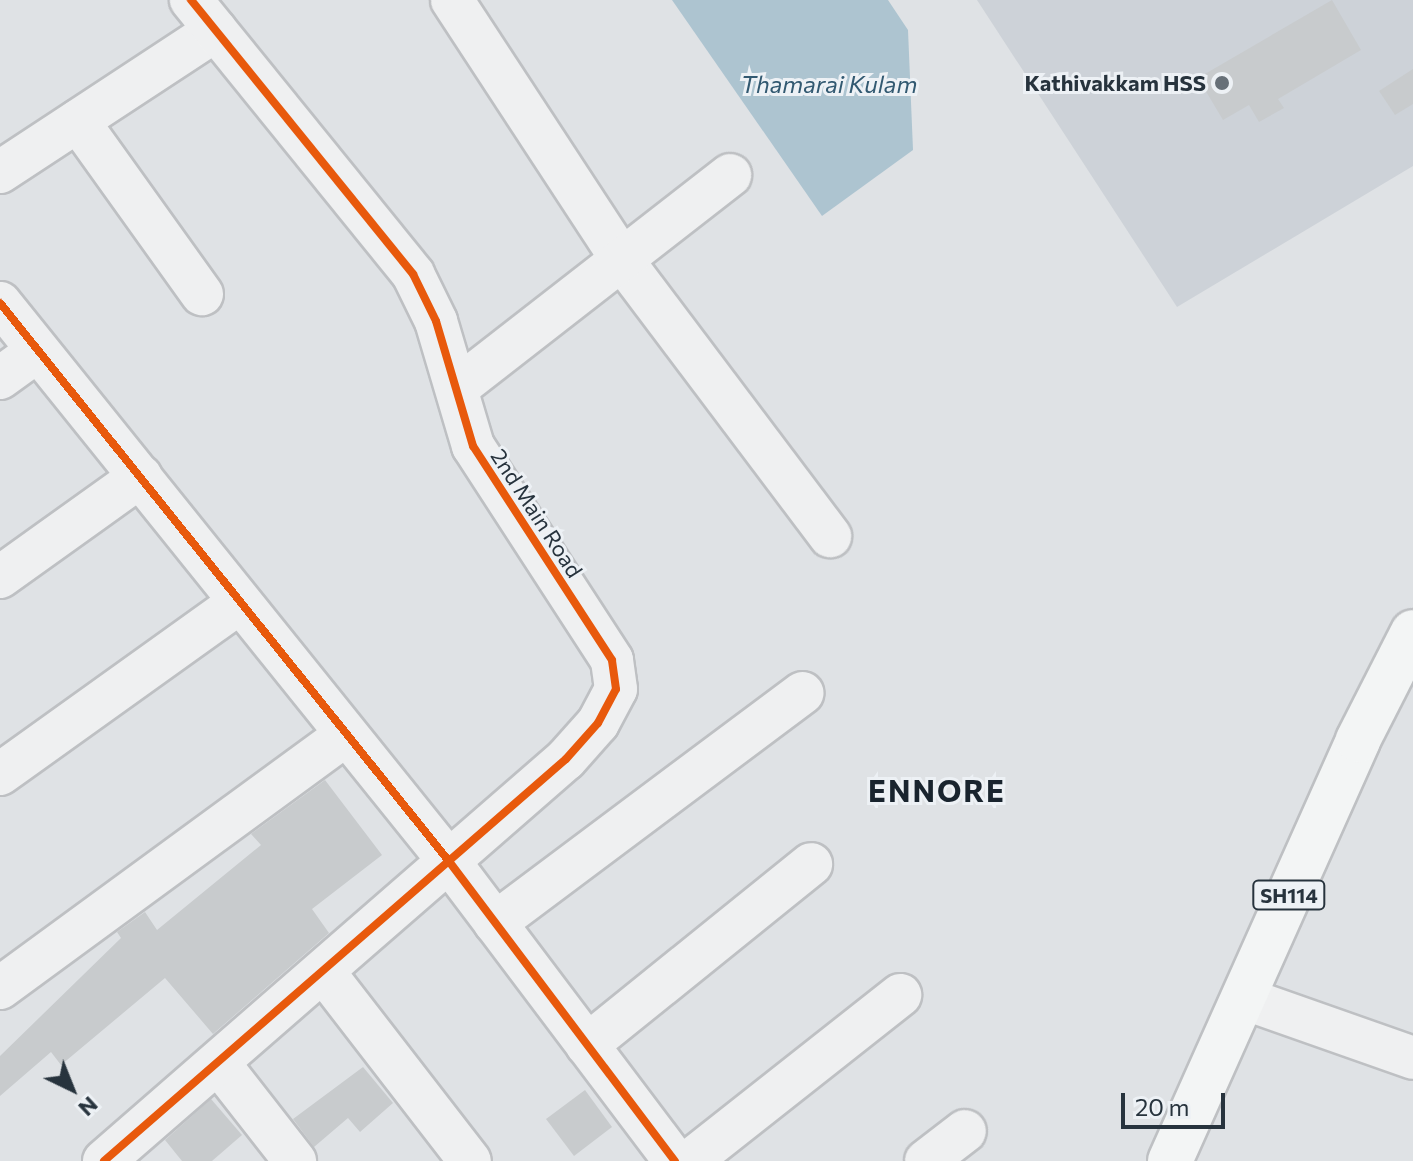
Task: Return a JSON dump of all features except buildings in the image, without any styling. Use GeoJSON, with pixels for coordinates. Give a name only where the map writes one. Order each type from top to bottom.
{"type":"FeatureCollection","features":[{"type":"Feature","properties":{"kind":"main road","name":"SH114"},"geometry":{"type":"LineString","coordinates":[[1170,1161],[1413,632]]}},
{"type":"Feature","properties":{"kind":"street"},"geometry":{"type":"LineString","coordinates":[[452,0],[622,260],[830,536]]}},
{"type":"Feature","properties":{"kind":"street"},"geometry":{"type":"LineString","coordinates":[[0,172],[78,121],[204,15]]}},
{"type":"Feature","properties":{"kind":"street","name":"2nd Main Road"},"geometry":{"type":"LineString","coordinates":[[104,1161],[220,1065],[448,860],[566,759],[598,723],[616,689],[612,660],[473,446],[458,387],[413,274],[204,15]]}},
{"type":"Feature","properties":{"kind":"street"},"geometry":{"type":"LineString","coordinates":[[78,121],[202,294]]}},
{"type":"Feature","properties":{"kind":"street"},"geometry":{"type":"LineString","coordinates":[[458,387],[730,175]]}},
{"type":"Feature","properties":{"kind":"street"},"geometry":{"type":"LineString","coordinates":[[0,303],[36,352],[141,476],[239,603],[448,860],[675,1161]]}},
{"type":"Feature","properties":{"kind":"street"},"geometry":{"type":"LineString","coordinates":[[0,378],[36,352]]}},
{"type":"Feature","properties":{"kind":"street"},"geometry":{"type":"LineString","coordinates":[[0,577],[141,476]]}},
{"type":"Feature","properties":{"kind":"street"},"geometry":{"type":"LineString","coordinates":[[0,774],[239,603]]}},
{"type":"Feature","properties":{"kind":"street"},"geometry":{"type":"LineString","coordinates":[[495,923],[802,693]]}},
{"type":"Feature","properties":{"kind":"street"},"geometry":{"type":"LineString","coordinates":[[0,988],[346,735]]}},
{"type":"Feature","properties":{"kind":"street"},"geometry":{"type":"LineString","coordinates":[[587,1045],[811,864]]}},
{"type":"Feature","properties":{"kind":"street"},"geometry":{"type":"LineString","coordinates":[[323,971],[470,1161]]}},
{"type":"Feature","properties":{"kind":"street"},"geometry":{"type":"LineString","coordinates":[[690,1161],[900,995]]}},
{"type":"Feature","properties":{"kind":"street"},"geometry":{"type":"LineString","coordinates":[[1243,998],[1413,1058]]}},
{"type":"Feature","properties":{"kind":"street"},"geometry":{"type":"LineString","coordinates":[[220,1065],[295,1161]]}},
{"type":"Feature","properties":{"kind":"street"},"geometry":{"type":"LineString","coordinates":[[926,1161],[965,1131]]}},
{"type":"Feature","properties":{"kind":"shaded area","name":"Kathivakkam HSS"},"geometry":{"type":"Polygon","coordinates":[[[977,0],[1413,0],[1413,166],[1177,307],[977,0]]]}},
{"type":"Feature","properties":{"kind":"water","name":"Thamarai Kulam"},"geometry":{"type":"Polygon","coordinates":[[[672,0],[888,0],[908,30],[913,150],[822,216],[672,0]]]}},
{"type":"Feature","properties":{"kind":"cycle path"},"geometry":{"type":"LineString","coordinates":[[104,1161],[566,759],[598,723],[616,689],[612,660],[473,446],[436,321],[413,274],[191,0]]}},
{"type":"Feature","properties":{"kind":"cycle path"},"geometry":{"type":"LineString","coordinates":[[0,303],[448,860],[675,1161]]}},
{"type":"Feature","properties":{"kind":"place","name":"Kathivakkam HSS"},"geometry":{"type":"Point","coordinates":[1222,83]}},
{"type":"Feature","properties":{"kind":"district","name":"ENNORE"},"geometry":{"type":"Point","coordinates":[937,790]}}]}
